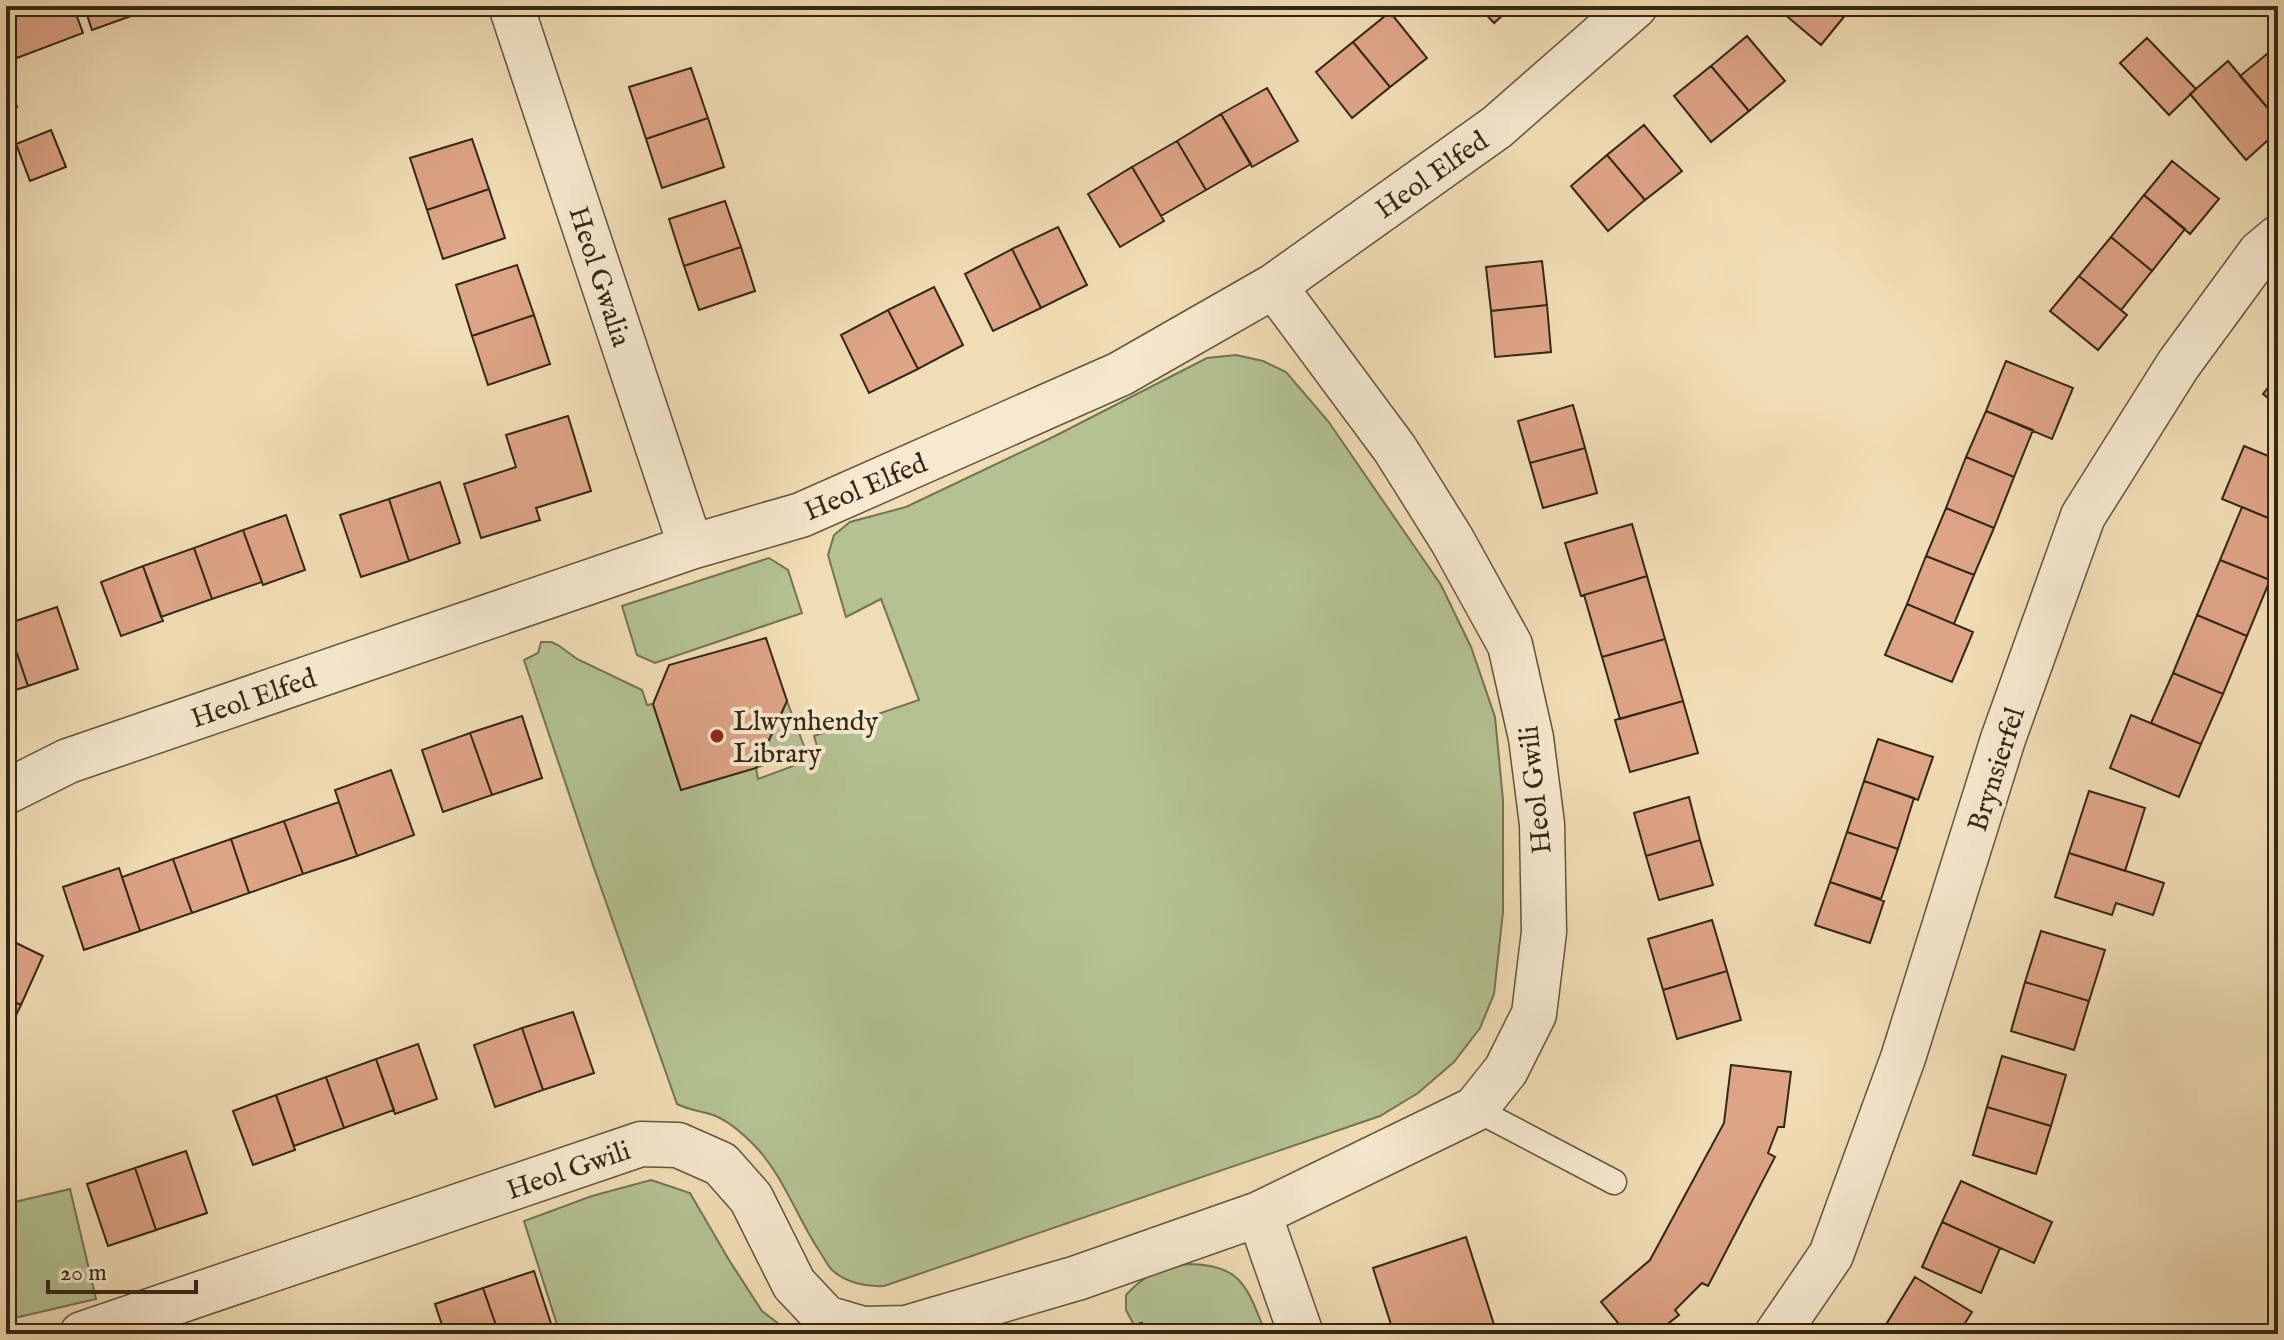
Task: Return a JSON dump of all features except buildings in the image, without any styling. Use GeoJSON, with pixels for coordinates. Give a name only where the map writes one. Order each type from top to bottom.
{"type":"FeatureCollection","features":[{"type":"Feature","properties":{"kind":"street","name":"Heol Gwalia"},"geometry":{"type":"LineString","coordinates":[[511,6],[691,547]]}},
{"type":"Feature","properties":{"kind":"street","name":"Heol Elfed"},"geometry":{"type":"LineString","coordinates":[[6,792],[68,761],[691,547],[801,515],[1120,374],[1274,286],[1497,127],[1635,6]]}},
{"type":"Feature","properties":{"kind":"street","name":"Brynsierfel"},"geometry":{"type":"LineString","coordinates":[[1777,1334],[1831,1255],[1903,1058],[2003,739],[2083,516],[2178,365],[2260,253],[2278,238]]}},
{"type":"Feature","properties":{"kind":"street","name":"Heol Gwili"},"geometry":{"type":"LineString","coordinates":[[82,1334],[641,1144],[678,1145],[721,1164],[751,1198],[794,1284],[826,1318],[863,1329],[906,1328],[1077,1278],[1259,1214],[1475,1109],[1506,1070],[1534,1014],[1544,932],[1542,824],[1531,738],[1510,645],[1452,540],[1395,449],[1274,286]]}},
{"type":"Feature","properties":{"kind":"street"},"geometry":{"type":"LineString","coordinates":[[1259,1214],[1301,1334]]}},
{"type":"Feature","properties":{"kind":"lane"},"geometry":{"type":"LineString","coordinates":[[1475,1109],[1614,1182]]}},
{"type":"Feature","properties":{"kind":"green space"},"geometry":{"type":"Polygon","coordinates":[[[1236,355],[1263,361],[1286,372],[1328,421],[1441,585],[1471,647],[1495,717],[1503,800],[1503,912],[1494,994],[1480,1028],[1454,1062],[1418,1093],[1380,1116],[884,1286],[857,1283],[828,1266],[781,1181],[753,1144],[718,1117],[677,1104],[524,660],[538,653],[541,642],[551,642],[577,659],[642,690],[647,705],[653,704],[681,790],[756,768],[758,779],[820,756],[814,736],[919,700],[881,599],[846,617],[828,555],[834,535],[850,522],[906,507],[1055,436],[1207,358],[1236,355]]]}},
{"type":"Feature","properties":{"kind":"green space"},"geometry":{"type":"Polygon","coordinates":[[[769,558],[788,570],[802,613],[655,663],[637,655],[622,606],[769,558]]]}},
{"type":"Feature","properties":{"kind":"green space"},"geometry":{"type":"Polygon","coordinates":[[[787,701],[805,749],[756,768],[787,701]]]}},
{"type":"Feature","properties":{"kind":"green space"},"geometry":{"type":"Polygon","coordinates":[[[651,1180],[690,1193],[762,1311],[792,1334],[560,1334],[524,1221],[592,1196],[651,1180]]]}},
{"type":"Feature","properties":{"kind":"green space"},"geometry":{"type":"Polygon","coordinates":[[[70,1189],[96,1299],[6,1320],[6,1204],[70,1189]]]}},
{"type":"Feature","properties":{"kind":"green space"},"geometry":{"type":"Polygon","coordinates":[[[1187,1264],[1220,1268],[1232,1274],[1254,1304],[1266,1334],[1145,1334],[1142,1323],[1134,1325],[1126,1310],[1126,1295],[1153,1272],[1187,1264]]]}},
{"type":"Feature","properties":{"kind":"place","name":"Llwynhendy Library"},"geometry":{"type":"Point","coordinates":[717,736]}}]}
